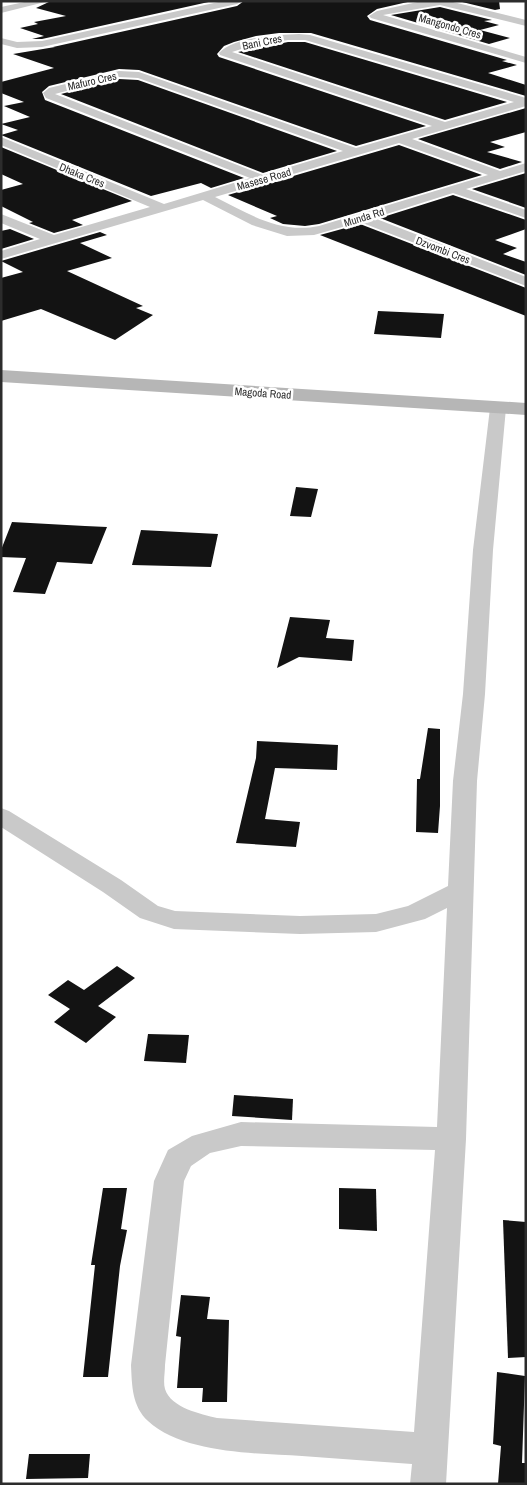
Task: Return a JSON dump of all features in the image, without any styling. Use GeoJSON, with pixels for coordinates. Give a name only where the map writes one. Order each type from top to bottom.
{"type":"FeatureCollection","features":[{"type":"Feature","properties":{"kind":"street"},"geometry":{"type":"LineString","coordinates":[[1,10],[44,1]]}},
{"type":"Feature","properties":{"kind":"street"},"geometry":{"type":"LineString","coordinates":[[1,40],[17,45],[42,44],[237,1]]}},
{"type":"Feature","properties":{"kind":"street","name":"Mangondo Cres"},"geometry":{"type":"LineString","coordinates":[[526,23],[440,2],[427,3],[374,16],[526,60]]}},
{"type":"Feature","properties":{"kind":"street","name":"Bani Cres"},"geometry":{"type":"LineString","coordinates":[[445,126],[224,53],[232,48],[285,36],[306,37],[526,102]]}},
{"type":"Feature","properties":{"kind":"street","name":"Mafuro Cres"},"geometry":{"type":"LineString","coordinates":[[262,179],[50,96],[49,93],[53,90],[119,74],[139,75],[356,152]]}},
{"type":"Feature","properties":{"kind":"street","name":"Masese Road"},"geometry":{"type":"LineString","coordinates":[[1,255],[526,102]]}},
{"type":"Feature","properties":{"kind":"street"},"geometry":{"type":"LineString","coordinates":[[400,139],[500,176]]}},
{"type":"Feature","properties":{"kind":"street","name":"Dhaka Cres"},"geometry":{"type":"LineString","coordinates":[[1,141],[163,208]]}},
{"type":"Feature","properties":{"kind":"street","name":"Munda Rd"},"geometry":{"type":"LineString","coordinates":[[204,196],[266,226],[288,233],[312,231],[455,190],[526,167]]}},
{"type":"Feature","properties":{"kind":"street"},"geometry":{"type":"LineString","coordinates":[[455,190],[526,214]]}},
{"type":"Feature","properties":{"kind":"street","name":"Dzvombi Cres"},"geometry":{"type":"LineString","coordinates":[[360,217],[526,282]]}},
{"type":"Feature","properties":{"kind":"street"},"geometry":{"type":"LineString","coordinates":[[1,218],[53,240]]}},
{"type":"Feature","properties":{"kind":"street","name":"Magoda Road"},"geometry":{"type":"LineString","coordinates":[[1,376],[526,409]]}},
{"type":"Feature","properties":{"kind":"street"},"geometry":{"type":"LineString","coordinates":[[428,1484],[451,1139],[465,781],[474,694],[483,550],[498,408]]}},
{"type":"Feature","properties":{"kind":"street"},"geometry":{"type":"LineString","coordinates":[[1,816],[55,849],[149,912],[174,920],[300,925],[376,923],[416,913],[460,891]]}},
{"type":"Feature","properties":{"kind":"street"},"geometry":{"type":"LineString","coordinates":[[431,1449],[209,1432],[184,1424],[156,1408],[149,1392],[148,1365],[169,1181],[179,1158],[202,1144],[241,1134],[451,1139]]}},
{"type":"Feature","properties":{"kind":"building"},"geometry":{"type":"Polygon","coordinates":[[[51,1],[213,1],[42,39],[32,39],[44,36],[20,28],[38,24],[34,22],[66,16],[36,8],[51,1]]]}},
{"type":"Feature","properties":{"kind":"building"},"geometry":{"type":"Polygon","coordinates":[[[244,1],[412,1],[377,9],[367,16],[370,20],[507,60],[502,61],[517,65],[488,73],[526,85],[526,96],[311,33],[279,33],[256,36],[234,42],[224,46],[217,54],[219,57],[426,126],[356,146],[139,70],[119,69],[49,86],[42,92],[45,100],[244,178],[211,188],[201,183],[151,196],[1,135],[18,130],[1,124],[30,117],[4,106],[24,102],[1,93],[1,82],[54,68],[13,54],[55,47],[53,47],[237,6],[244,1]]]}},
{"type":"Feature","properties":{"kind":"building"},"geometry":{"type":"Polygon","coordinates":[[[458,1],[499,1],[500,9],[495,10],[458,1]]]}},
{"type":"Feature","properties":{"kind":"building"},"geometry":{"type":"Polygon","coordinates":[[[440,7],[492,20],[484,21],[499,25],[480,30],[510,38],[489,44],[391,15],[440,7]]]}},
{"type":"Feature","properties":{"kind":"building"},"geometry":{"type":"Polygon","coordinates":[[[288,42],[305,42],[507,102],[445,120],[238,52],[288,42]]]}},
{"type":"Feature","properties":{"kind":"building"},"geometry":{"type":"Polygon","coordinates":[[[119,79],[138,80],[337,151],[263,173],[61,94],[119,79]]]}},
{"type":"Feature","properties":{"kind":"building"},"geometry":{"type":"Polygon","coordinates":[[[526,108],[526,132],[490,142],[505,147],[487,152],[522,162],[500,169],[418,139],[526,108]]]}},
{"type":"Feature","properties":{"kind":"building"},"geometry":{"type":"Polygon","coordinates":[[[399,145],[482,175],[319,224],[305,226],[283,224],[270,218],[277,216],[228,195],[399,145]]]}},
{"type":"Feature","properties":{"kind":"building"},"geometry":{"type":"Polygon","coordinates":[[[1,147],[132,201],[72,220],[83,225],[54,233],[29,223],[33,222],[1,206],[1,190],[23,184],[1,174],[1,147]]]}},
{"type":"Feature","properties":{"kind":"building"},"geometry":{"type":"Polygon","coordinates":[[[526,173],[526,208],[472,189],[526,173]]]}},
{"type":"Feature","properties":{"kind":"building"},"geometry":{"type":"Polygon","coordinates":[[[453,195],[526,220],[526,229],[495,240],[517,248],[503,254],[526,262],[526,275],[380,218],[453,195]]]}},
{"type":"Feature","properties":{"kind":"building"},"geometry":{"type":"Polygon","coordinates":[[[360,224],[526,288],[526,316],[320,235],[360,224]]]}},
{"type":"Feature","properties":{"kind":"building"},"geometry":{"type":"Polygon","coordinates":[[[10,229],[34,239],[1,249],[1,231],[10,229]]]}},
{"type":"Feature","properties":{"kind":"building"},"geometry":{"type":"Polygon","coordinates":[[[100,232],[107,235],[80,243],[112,258],[67,271],[143,306],[136,308],[153,315],[115,340],[41,309],[1,321],[1,278],[23,272],[1,261],[100,232]]]}},
{"type":"Feature","properties":{"kind":"building"},"geometry":{"type":"Polygon","coordinates":[[[378,311],[444,314],[441,338],[374,334],[378,311]]]}},
{"type":"Feature","properties":{"kind":"building"},"geometry":{"type":"Polygon","coordinates":[[[296,487],[318,489],[311,517],[290,516],[296,487]]]}},
{"type":"Feature","properties":{"kind":"building"},"geometry":{"type":"Polygon","coordinates":[[[12,522],[107,527],[92,564],[57,562],[45,594],[13,592],[26,558],[1,557],[1,550],[12,522]]]}},
{"type":"Feature","properties":{"kind":"building"},"geometry":{"type":"Polygon","coordinates":[[[141,530],[218,534],[211,567],[132,565],[141,530]]]}},
{"type":"Feature","properties":{"kind":"building"},"geometry":{"type":"Polygon","coordinates":[[[290,617],[330,620],[326,638],[354,640],[352,661],[299,657],[277,668],[290,617]]]}},
{"type":"Feature","properties":{"kind":"building"},"geometry":{"type":"Polygon","coordinates":[[[428,728],[440,729],[438,833],[416,832],[417,779],[420,779],[428,728]]]}},
{"type":"Feature","properties":{"kind":"building"},"geometry":{"type":"Polygon","coordinates":[[[257,741],[338,745],[337,770],[275,768],[265,819],[300,822],[296,847],[236,843],[256,758],[257,741]]]}},
{"type":"Feature","properties":{"kind":"building"},"geometry":{"type":"Polygon","coordinates":[[[117,966],[135,978],[98,1006],[116,1017],[86,1043],[54,1022],[70,1009],[48,995],[68,980],[84,990],[117,966]]]}},
{"type":"Feature","properties":{"kind":"building"},"geometry":{"type":"Polygon","coordinates":[[[148,1034],[189,1035],[186,1063],[144,1061],[148,1034]]]}},
{"type":"Feature","properties":{"kind":"building"},"geometry":{"type":"Polygon","coordinates":[[[234,1095],[293,1099],[292,1120],[232,1116],[234,1095]]]}},
{"type":"Feature","properties":{"kind":"building"},"geometry":{"type":"Polygon","coordinates":[[[103,1188],[127,1188],[121,1229],[127,1230],[120,1266],[108,1377],[83,1377],[95,1265],[91,1265],[103,1188]]]}},
{"type":"Feature","properties":{"kind":"building"},"geometry":{"type":"Polygon","coordinates":[[[339,1188],[376,1189],[377,1231],[339,1229],[339,1188]]]}},
{"type":"Feature","properties":{"kind":"building"},"geometry":{"type":"Polygon","coordinates":[[[503,1220],[526,1222],[526,1357],[508,1358],[503,1220]]]}},
{"type":"Feature","properties":{"kind":"building"},"geometry":{"type":"Polygon","coordinates":[[[181,1295],[210,1297],[207,1319],[229,1320],[227,1402],[202,1402],[203,1388],[177,1388],[181,1337],[176,1336],[181,1295]]]}},
{"type":"Feature","properties":{"kind":"building"},"geometry":{"type":"Polygon","coordinates":[[[497,1372],[525,1376],[522,1463],[526,1463],[526,1484],[498,1484],[501,1446],[493,1444],[497,1372]]]}},
{"type":"Feature","properties":{"kind":"building"},"geometry":{"type":"Polygon","coordinates":[[[29,1454],[90,1454],[88,1478],[26,1479],[29,1454]]]}}]}
